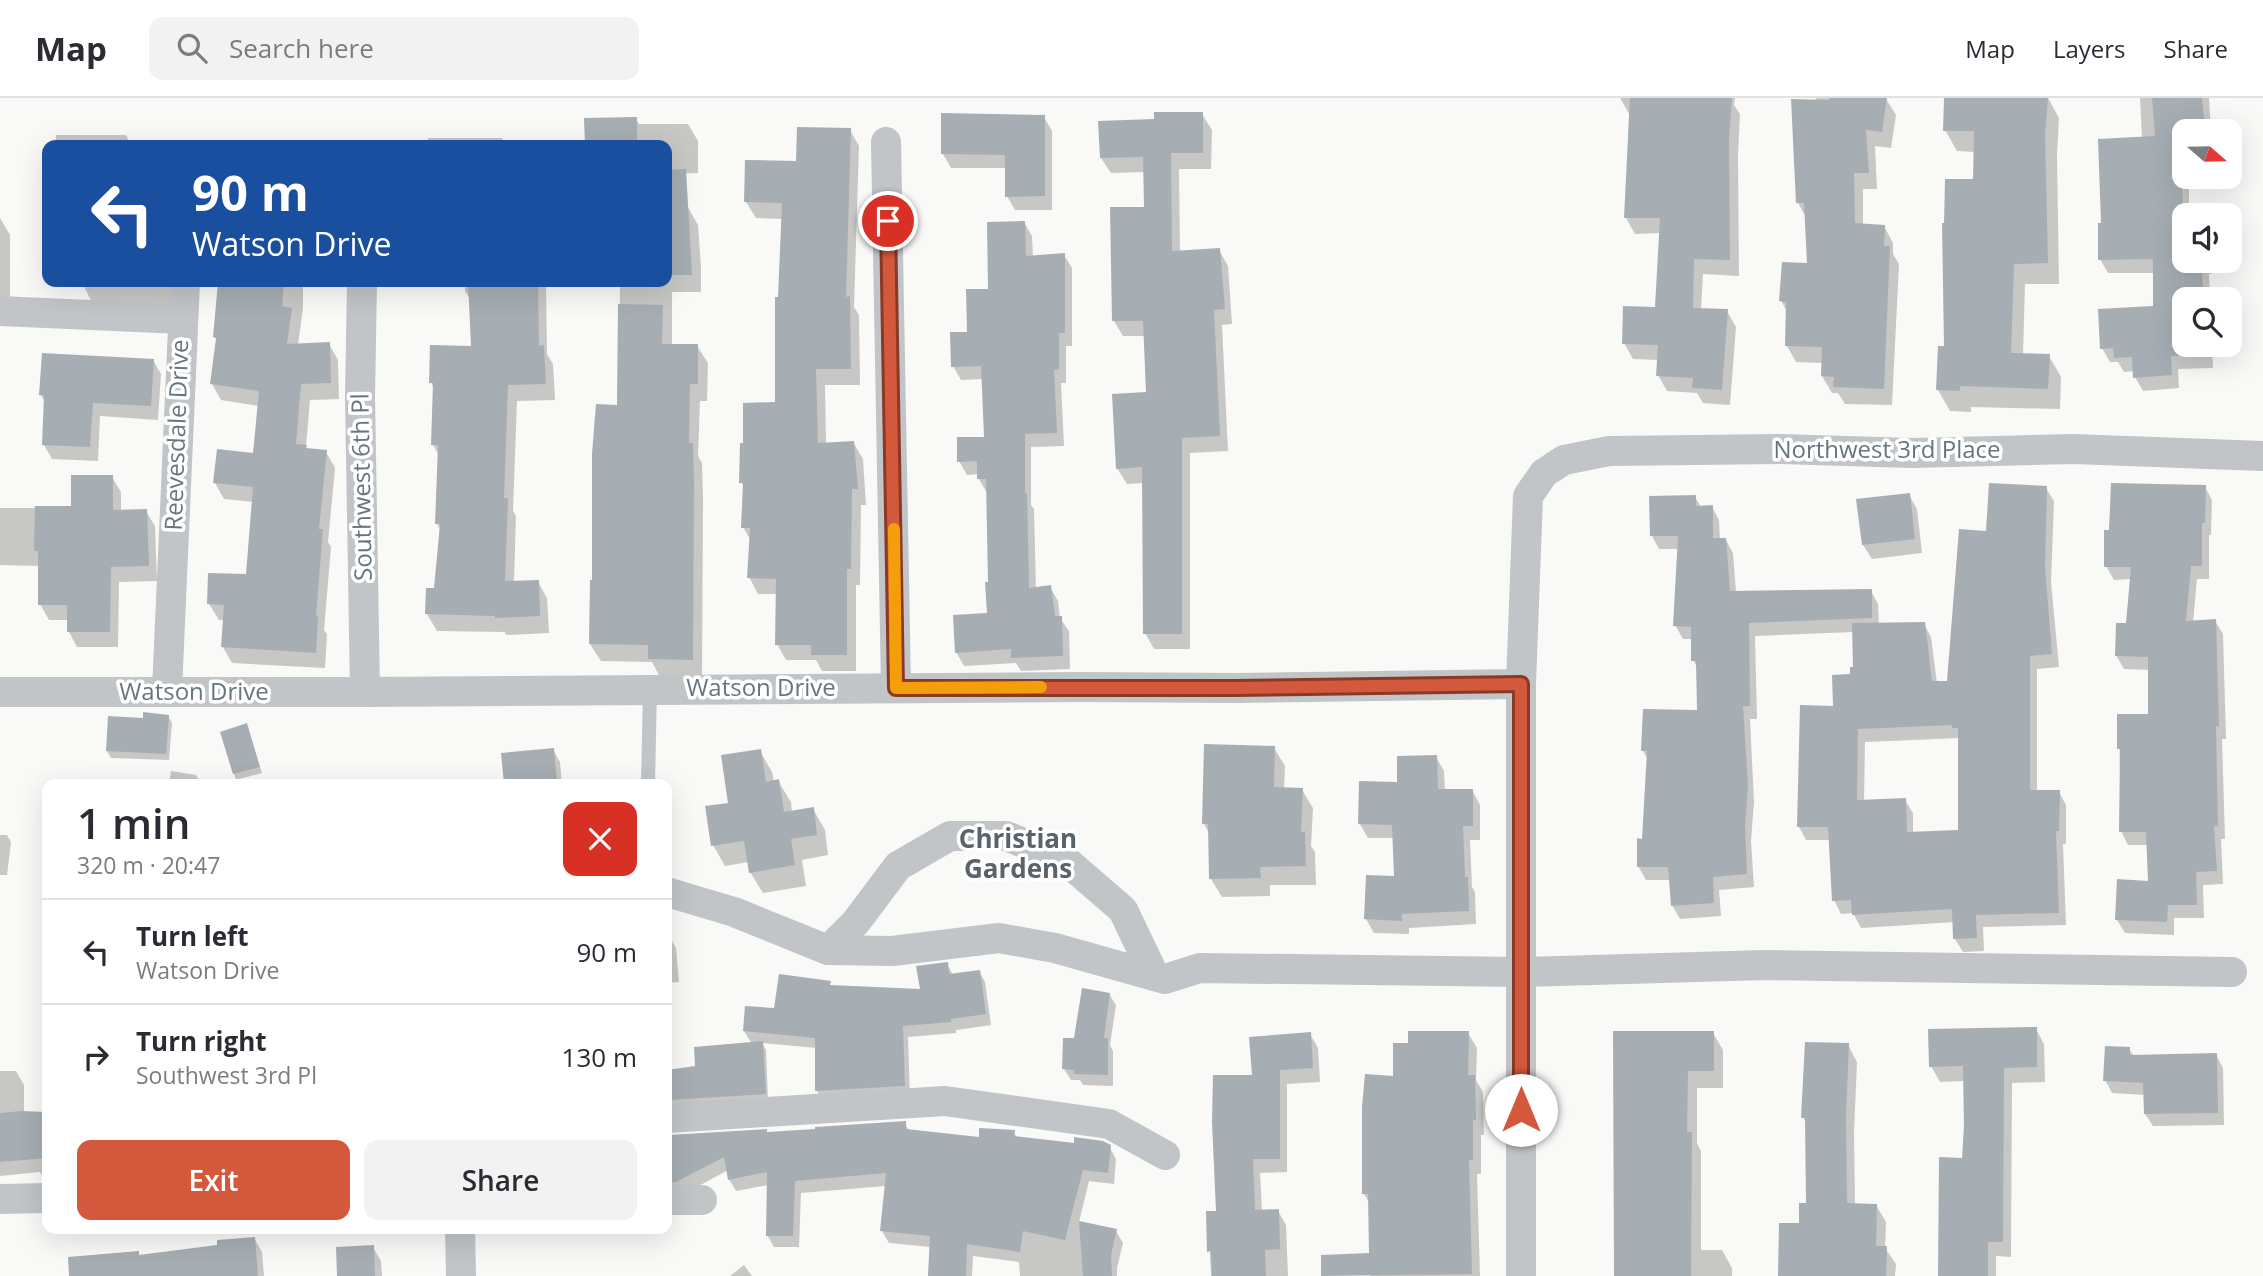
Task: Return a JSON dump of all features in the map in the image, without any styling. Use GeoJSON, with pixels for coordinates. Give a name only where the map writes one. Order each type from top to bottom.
{"type":"FeatureCollection","features":[{"type":"Feature","properties":{"kind":"street"},"geometry":{"type":"LineString","coordinates":[[886,142],[896,688]]}},
{"type":"Feature","properties":{"kind":"street"},"geometry":{"type":"LineString","coordinates":[[181,319],[184,287]]}},
{"type":"Feature","properties":{"kind":"street","name":"Southwest 6th Pl"},"geometry":{"type":"LineString","coordinates":[[362,287],[360,396],[365,692]]}},
{"type":"Feature","properties":{"kind":"street","name":"Reevesdale Drive"},"geometry":{"type":"LineString","coordinates":[[0,311],[181,319],[167,691]]}},
{"type":"Feature","properties":{"kind":"street","name":"Northwest 3rd Place"},"geometry":{"type":"LineString","coordinates":[[1521,684],[1528,496],[1544,473],[1564,460],[1609,451],[1780,449],[1912,453],[2073,449],[2263,456]]}},
{"type":"Feature","properties":{"kind":"street"},"geometry":{"type":"LineString","coordinates":[[1521,684],[1521,1276]]}},
{"type":"Feature","properties":{"kind":"street","name":"Watson Drive"},"geometry":{"type":"LineString","coordinates":[[0,692],[1235,688],[1521,684]]}},
{"type":"Feature","properties":{"kind":"street"},"geometry":{"type":"LineString","coordinates":[[828,950],[856,922],[898,866],[950,836],[1006,836],[1064,859],[1123,910],[1154,975]]}},
{"type":"Feature","properties":{"kind":"street"},"geometry":{"type":"LineString","coordinates":[[672,893],[734,912],[828,950],[892,951],[999,938],[1055,948],[1165,979],[1200,968],[1521,972],[1765,965],[2232,972]]}},
{"type":"Feature","properties":{"kind":"street"},"geometry":{"type":"LineString","coordinates":[[672,1118],[945,1101],[1109,1124],[1166,1155]]}},
{"type":"Feature","properties":{"kind":"street"},"geometry":{"type":"LineString","coordinates":[[0,1199],[42,1198]]}},
{"type":"Feature","properties":{"kind":"street"},"geometry":{"type":"LineString","coordinates":[[672,1200],[702,1200]]}},
{"type":"Feature","properties":{"kind":"street"},"geometry":{"type":"LineString","coordinates":[[460,1234],[461,1276]]}},
{"type":"Feature","properties":{"kind":"lane"},"geometry":{"type":"LineString","coordinates":[[648,779],[650,689]]}},
{"type":"Feature","properties":{"kind":"building"},"geometry":{"type":"Polygon","coordinates":[[[1630,98],[1732,98],[1729,138],[1730,260],[1694,259],[1693,308],[1728,309],[1722,390],[1692,388],[1693,378],[1656,376],[1658,345],[1622,344],[1623,306],[1655,307],[1660,218],[1624,218],[1630,98]]]}},
{"type":"Feature","properties":{"kind":"building"},"geometry":{"type":"Polygon","coordinates":[[[1887,98],[1882,132],[1866,130],[1869,173],[1854,173],[1855,223],[1885,225],[1884,246],[1890,246],[1884,389],[1833,387],[1834,377],[1821,376],[1822,347],[1785,346],[1786,302],[1779,301],[1782,262],[1807,263],[1804,203],[1796,203],[1791,99],[1887,98]]]}},
{"type":"Feature","properties":{"kind":"building"},"geometry":{"type":"Polygon","coordinates":[[[1944,98],[2048,98],[2045,133],[2048,263],[2014,264],[2011,353],[2050,354],[2048,389],[1960,386],[1960,391],[1936,390],[1938,346],[1944,346],[1942,223],[1945,179],[1973,179],[1974,131],[1943,131],[1944,98]]]}},
{"type":"Feature","properties":{"kind":"building"},"geometry":{"type":"Polygon","coordinates":[[[2152,98],[2202,98],[2204,119],[2172,119],[2172,189],[2182,189],[2183,203],[2172,203],[2172,273],[2202,273],[2203,287],[2172,287],[2172,375],[2133,378],[2132,357],[2114,358],[2113,348],[2100,349],[2098,309],[2153,306],[2153,259],[2098,260],[2098,223],[2101,223],[2098,139],[2155,136],[2152,98]]]}},
{"type":"Feature","properties":{"kind":"building"},"geometry":{"type":"Polygon","coordinates":[[[1154,112],[1203,112],[1203,153],[1171,153],[1172,251],[1220,248],[1225,309],[1214,310],[1220,436],[1182,438],[1182,634],[1143,634],[1142,467],[1116,469],[1112,394],[1146,392],[1143,321],[1112,321],[1110,207],[1144,207],[1143,157],[1100,158],[1098,121],[1154,119],[1154,112]]]}},
{"type":"Feature","properties":{"kind":"building"},"geometry":{"type":"Polygon","coordinates":[[[941,113],[1045,115],[1045,196],[1005,197],[1005,155],[941,154],[941,113]]]}},
{"type":"Feature","properties":{"kind":"building"},"geometry":{"type":"Polygon","coordinates":[[[637,117],[637,140],[585,140],[584,118],[637,117]]]}},
{"type":"Feature","properties":{"kind":"building"},"geometry":{"type":"Polygon","coordinates":[[[797,127],[851,128],[846,297],[850,296],[851,369],[816,369],[818,443],[854,441],[858,489],[852,489],[851,569],[847,569],[847,655],[811,655],[811,645],[775,645],[776,579],[747,578],[750,528],[741,528],[743,483],[739,483],[743,403],[775,402],[775,297],[778,297],[782,203],[744,202],[745,160],[796,161],[797,127]]]}},
{"type":"Feature","properties":{"kind":"building"},"geometry":{"type":"Polygon","coordinates":[[[686,169],[692,275],[672,275],[672,170],[686,169]]]}},
{"type":"Feature","properties":{"kind":"building"},"geometry":{"type":"Polygon","coordinates":[[[1025,221],[1026,256],[1065,253],[1065,333],[1059,333],[1059,369],[1054,370],[1057,433],[1025,434],[1029,588],[1051,585],[1055,616],[1062,616],[1063,656],[1011,658],[1011,649],[955,653],[953,615],[987,613],[985,582],[988,582],[986,479],[977,479],[977,461],[957,462],[957,437],[984,437],[981,366],[951,367],[950,332],[967,332],[966,289],[988,289],[987,222],[1025,221]]]}},
{"type":"Feature","properties":{"kind":"building"},"geometry":{"type":"Polygon","coordinates":[[[218,287],[284,287],[282,306],[292,308],[287,344],[330,342],[331,383],[301,384],[296,444],[327,450],[319,529],[323,529],[316,653],[221,647],[224,605],[207,604],[208,573],[246,574],[253,487],[213,483],[217,449],[253,453],[259,391],[210,384],[216,338],[213,337],[218,287]]]}},
{"type":"Feature","properties":{"kind":"building"},"geometry":{"type":"Polygon","coordinates":[[[468,287],[538,287],[539,346],[544,345],[546,384],[508,385],[504,498],[508,498],[505,581],[539,580],[540,616],[495,618],[425,614],[426,588],[434,588],[440,524],[435,524],[438,445],[431,445],[433,383],[429,383],[430,345],[471,346],[468,287]]]}},
{"type":"Feature","properties":{"kind":"building"},"geometry":{"type":"Polygon","coordinates":[[[618,304],[663,305],[662,344],[698,344],[698,384],[690,384],[689,443],[693,443],[694,481],[693,660],[648,659],[648,645],[589,644],[592,454],[596,404],[617,405],[618,304]]]}},
{"type":"Feature","properties":{"kind":"building"},"geometry":{"type":"Polygon","coordinates":[[[42,353],[154,359],[151,406],[93,403],[90,447],[42,445],[44,396],[39,395],[42,353]]]}},
{"type":"Feature","properties":{"kind":"building"},"geometry":{"type":"Polygon","coordinates":[[[71,475],[113,475],[113,510],[147,509],[149,566],[111,567],[110,632],[67,632],[67,605],[38,605],[38,551],[34,551],[35,506],[71,506],[71,475]]]}},
{"type":"Feature","properties":{"kind":"building"},"geometry":{"type":"Polygon","coordinates":[[[1989,483],[2047,486],[2045,567],[2052,654],[2030,656],[2030,790],[2060,790],[2059,831],[2056,831],[2059,913],[1976,915],[1977,938],[1953,939],[1952,909],[1852,915],[1851,900],[1832,901],[1828,827],[1797,827],[1800,705],[1833,706],[1832,675],[1850,674],[1850,667],[1853,667],[1852,623],[1925,622],[1932,681],[1947,681],[1959,529],[1986,531],[1989,483]],[[1952,725],[1858,729],[1857,800],[1906,798],[1907,832],[1958,830],[1958,728],[1952,728],[1952,725]]]}},
{"type":"Feature","properties":{"kind":"building"},"geometry":{"type":"Polygon","coordinates":[[[2111,483],[2206,485],[2205,523],[2202,523],[2202,566],[2191,566],[2186,621],[2216,619],[2219,726],[2216,726],[2218,826],[2214,826],[2217,871],[2196,872],[2197,905],[2168,905],[2167,922],[2115,920],[2117,879],[2148,881],[2146,832],[2119,832],[2120,749],[2117,749],[2117,714],[2148,714],[2148,657],[2115,656],[2116,623],[2126,623],[2131,567],[2104,567],[2104,530],[2109,530],[2111,483]]]}},
{"type":"Feature","properties":{"kind":"building"},"geometry":{"type":"Polygon","coordinates":[[[1910,493],[1915,539],[1862,545],[1856,499],[1910,493]]]}},
{"type":"Feature","properties":{"kind":"building"},"geometry":{"type":"Polygon","coordinates":[[[1696,495],[1696,506],[1713,505],[1713,538],[1726,538],[1730,591],[1872,589],[1872,618],[1749,623],[1750,706],[1743,706],[1748,787],[1745,826],[1747,874],[1713,877],[1714,903],[1671,906],[1668,867],[1637,867],[1637,838],[1642,839],[1647,751],[1641,751],[1643,709],[1697,710],[1696,661],[1691,661],[1691,627],[1673,626],[1678,536],[1650,536],[1649,496],[1696,495]]]}},
{"type":"Feature","properties":{"kind":"building"},"geometry":{"type":"Polygon","coordinates":[[[143,712],[169,715],[166,754],[106,751],[108,716],[143,718],[143,712]]]}},
{"type":"Feature","properties":{"kind":"building"},"geometry":{"type":"Polygon","coordinates":[[[247,723],[260,767],[233,774],[220,732],[247,723]]]}},
{"type":"Feature","properties":{"kind":"building"},"geometry":{"type":"Polygon","coordinates":[[[1204,744],[1275,746],[1274,787],[1303,788],[1301,832],[1305,832],[1306,866],[1260,867],[1261,878],[1209,879],[1208,824],[1202,824],[1204,744]]]}},
{"type":"Feature","properties":{"kind":"building"},"geometry":{"type":"Polygon","coordinates":[[[554,748],[557,779],[504,779],[501,753],[554,748]]]}},
{"type":"Feature","properties":{"kind":"building"},"geometry":{"type":"Polygon","coordinates":[[[761,749],[766,782],[779,779],[784,812],[814,807],[817,835],[791,839],[795,865],[749,873],[744,841],[711,846],[705,806],[728,803],[721,755],[761,749]]]}},
{"type":"Feature","properties":{"kind":"building"},"geometry":{"type":"Polygon","coordinates":[[[1437,755],[1438,789],[1473,789],[1473,826],[1463,826],[1469,911],[1402,914],[1402,921],[1364,919],[1366,875],[1394,876],[1392,825],[1358,824],[1359,781],[1397,782],[1397,756],[1437,755]]]}},
{"type":"Feature","properties":{"kind":"building"},"geometry":{"type":"Polygon","coordinates":[[[948,962],[949,974],[980,970],[986,1014],[951,1019],[951,1022],[903,1026],[905,1086],[815,1091],[815,1038],[743,1031],[745,1006],[774,1008],[779,974],[831,981],[830,985],[920,989],[916,966],[948,962]]]}},
{"type":"Feature","properties":{"kind":"building"},"geometry":{"type":"Polygon","coordinates":[[[1082,988],[1110,993],[1104,1038],[1108,1038],[1108,1075],[1074,1074],[1074,1070],[1062,1069],[1063,1038],[1074,1038],[1082,988]]]}},
{"type":"Feature","properties":{"kind":"building"},"geometry":{"type":"Polygon","coordinates":[[[2037,1027],[2037,1067],[2004,1068],[2003,1242],[1988,1242],[1988,1276],[1938,1276],[1939,1157],[1962,1158],[1963,1066],[1929,1067],[1928,1029],[2037,1027]]]}},
{"type":"Feature","properties":{"kind":"building"},"geometry":{"type":"Polygon","coordinates":[[[1408,1031],[1469,1031],[1468,1075],[1475,1075],[1476,1120],[1473,1120],[1473,1160],[1469,1160],[1472,1274],[1321,1276],[1321,1255],[1369,1253],[1368,1194],[1362,1194],[1362,1107],[1365,1074],[1393,1076],[1393,1043],[1408,1043],[1408,1031]]]}},
{"type":"Feature","properties":{"kind":"building"},"geometry":{"type":"Polygon","coordinates":[[[1613,1031],[1714,1031],[1714,1071],[1688,1071],[1687,1132],[1692,1132],[1691,1276],[1614,1276],[1613,1031]]]}},
{"type":"Feature","properties":{"kind":"building"},"geometry":{"type":"Polygon","coordinates":[[[1311,1032],[1313,1068],[1280,1070],[1280,1159],[1253,1159],[1255,1210],[1279,1209],[1280,1249],[1265,1250],[1266,1276],[1212,1276],[1211,1251],[1207,1252],[1206,1211],[1216,1211],[1213,1075],[1252,1075],[1249,1037],[1311,1032]]]}},
{"type":"Feature","properties":{"kind":"building"},"geometry":{"type":"Polygon","coordinates":[[[763,1041],[766,1094],[672,1100],[672,1069],[695,1066],[694,1047],[763,1041]]]}},
{"type":"Feature","properties":{"kind":"building"},"geometry":{"type":"Polygon","coordinates":[[[1805,1042],[1849,1043],[1847,1203],[1877,1204],[1876,1246],[1887,1246],[1886,1276],[1778,1276],[1779,1223],[1799,1223],[1799,1203],[1806,1203],[1805,1118],[1801,1118],[1805,1042]]]}},
{"type":"Feature","properties":{"kind":"building"},"geometry":{"type":"Polygon","coordinates":[[[2105,1046],[2130,1047],[2130,1055],[2217,1053],[2218,1113],[2144,1114],[2143,1083],[2103,1081],[2105,1046]]]}},
{"type":"Feature","properties":{"kind":"building"},"geometry":{"type":"Polygon","coordinates":[[[42,1112],[42,1158],[0,1162],[0,1113],[42,1112]]]}},
{"type":"Feature","properties":{"kind":"building"},"geometry":{"type":"Polygon","coordinates":[[[906,1121],[906,1129],[979,1137],[979,1128],[1015,1130],[1014,1136],[1074,1143],[1074,1137],[1103,1141],[1111,1145],[1108,1173],[1083,1170],[1065,1240],[1023,1231],[1020,1252],[967,1244],[966,1276],[928,1276],[930,1236],[880,1231],[886,1173],[795,1181],[793,1236],[766,1236],[767,1172],[728,1180],[724,1157],[672,1182],[672,1135],[767,1129],[767,1132],[906,1121]]]}},
{"type":"Feature","properties":{"kind":"building"},"geometry":{"type":"Polygon","coordinates":[[[1079,1221],[1117,1229],[1111,1255],[1112,1276],[1083,1276],[1079,1221]]]}},
{"type":"Feature","properties":{"kind":"building"},"geometry":{"type":"Polygon","coordinates":[[[255,1237],[258,1276],[69,1276],[68,1257],[139,1251],[139,1255],[217,1245],[217,1240],[255,1237]]]}},
{"type":"Feature","properties":{"kind":"building"},"geometry":{"type":"Polygon","coordinates":[[[374,1245],[375,1276],[337,1276],[336,1247],[374,1245]]]}},
{"type":"Feature","properties":{"kind":"slow traffic"},"geometry":{"type":"LineString","coordinates":[[894,529],[896,688],[1041,687]]}},
{"type":"Feature","properties":{"kind":"district","name":"Christian Gardens"},"geometry":{"type":"Point","coordinates":[1018,854]}},
{"type":"Feature","properties":{"kind":"route"},"geometry":{"type":"LineString","coordinates":[[888,221],[896,688],[1235,688],[1521,684],[1521,1110]]}}]}
